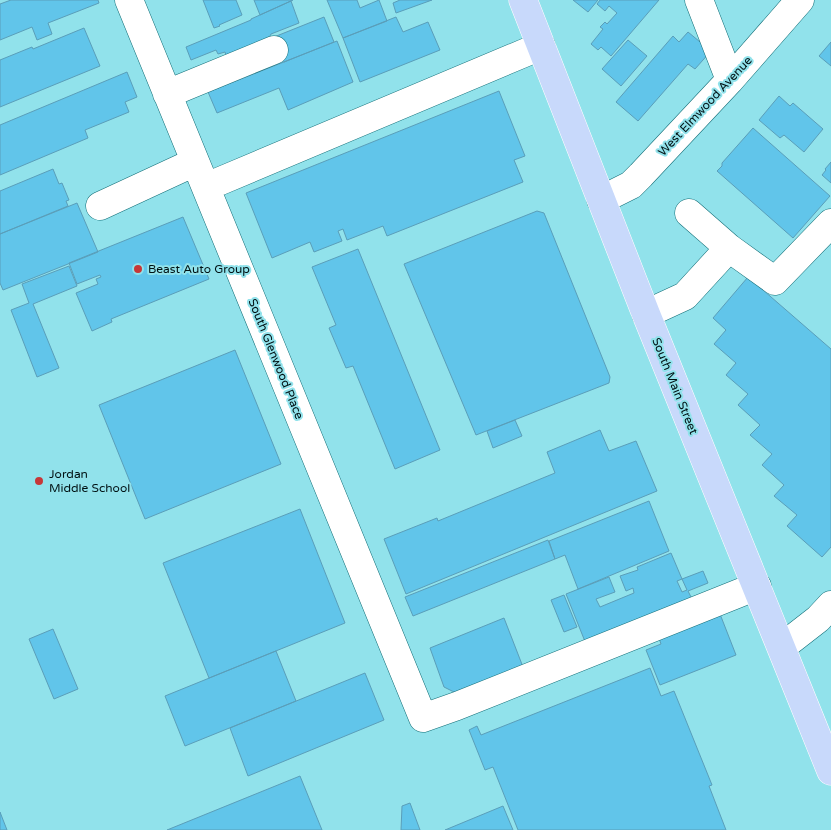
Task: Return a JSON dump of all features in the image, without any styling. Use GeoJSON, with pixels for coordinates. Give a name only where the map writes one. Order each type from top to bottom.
{"type":"FeatureCollection","features":[{"type":"Feature","properties":{"kind":"main road","name":"South Main Street"},"geometry":{"type":"LineString","coordinates":[[523,0],[646,314],[831,771]]}},
{"type":"Feature","properties":{"kind":"street","name":"South Glenwood Place"},"geometry":{"type":"LineString","coordinates":[[129,0],[424,718],[757,586]]}},
{"type":"Feature","properties":{"kind":"street"},"geometry":{"type":"LineString","coordinates":[[699,0],[730,80]]}},
{"type":"Feature","properties":{"kind":"street","name":"West Elmwood Avenue"},"geometry":{"type":"LineString","coordinates":[[601,200],[631,185],[641,175],[730,80],[800,0]]}},
{"type":"Feature","properties":{"kind":"street"},"geometry":{"type":"LineString","coordinates":[[206,187],[541,46]]}},
{"type":"Feature","properties":{"kind":"street"},"geometry":{"type":"LineString","coordinates":[[167,94],[274,50]]}},
{"type":"Feature","properties":{"kind":"street"},"geometry":{"type":"LineString","coordinates":[[100,206],[196,162]]}},
{"type":"Feature","properties":{"kind":"street"},"geometry":{"type":"LineString","coordinates":[[689,213],[729,248],[775,281],[831,223]]}},
{"type":"Feature","properties":{"kind":"street"},"geometry":{"type":"LineString","coordinates":[[646,314],[685,296],[729,248]]}},
{"type":"Feature","properties":{"kind":"street"},"geometry":{"type":"LineString","coordinates":[[782,647],[818,619],[831,605]]}},
{"type":"Feature","properties":{"kind":"building"},"geometry":{"type":"Polygon","coordinates":[[[11,0],[98,0],[99,3],[48,23],[52,34],[37,40],[32,27],[0,40],[0,4],[11,0]]]}},
{"type":"Feature","properties":{"kind":"building"},"geometry":{"type":"Polygon","coordinates":[[[203,0],[236,0],[242,15],[214,28],[203,0]]]}},
{"type":"Feature","properties":{"kind":"building"},"geometry":{"type":"Polygon","coordinates":[[[254,0],[293,0],[260,15],[254,0]]]}},
{"type":"Feature","properties":{"kind":"building"},"geometry":{"type":"Polygon","coordinates":[[[327,0],[357,0],[360,8],[379,0],[387,21],[343,38],[327,0]]]}},
{"type":"Feature","properties":{"kind":"building"},"geometry":{"type":"Polygon","coordinates":[[[400,0],[432,0],[396,13],[393,3],[400,0]]]}},
{"type":"Feature","properties":{"kind":"building"},"geometry":{"type":"Polygon","coordinates":[[[573,0],[598,0],[588,12],[573,0]]]}},
{"type":"Feature","properties":{"kind":"building"},"geometry":{"type":"Polygon","coordinates":[[[600,0],[659,0],[611,56],[601,47],[598,50],[591,44],[603,29],[600,27],[605,22],[607,24],[617,13],[609,6],[605,11],[597,4],[600,0]]]}},
{"type":"Feature","properties":{"kind":"building"},"geometry":{"type":"Polygon","coordinates":[[[291,1],[299,23],[271,34],[267,42],[228,61],[225,52],[218,54],[216,50],[191,60],[186,47],[291,1]]]}},
{"type":"Feature","properties":{"kind":"building"},"geometry":{"type":"Polygon","coordinates":[[[324,17],[334,42],[284,62],[274,37],[324,17]]]}},
{"type":"Feature","properties":{"kind":"building"},"geometry":{"type":"Polygon","coordinates":[[[396,17],[403,32],[428,22],[440,50],[360,82],[343,38],[396,17]]]}},
{"type":"Feature","properties":{"kind":"building"},"geometry":{"type":"Polygon","coordinates":[[[84,28],[100,66],[0,107],[0,60],[84,28]]]}},
{"type":"Feature","properties":{"kind":"building"},"geometry":{"type":"Polygon","coordinates":[[[688,32],[711,51],[695,69],[688,64],[638,121],[616,102],[673,36],[679,42],[688,32]]]}},
{"type":"Feature","properties":{"kind":"building"},"geometry":{"type":"Polygon","coordinates":[[[628,40],[647,56],[621,86],[602,69],[628,40]]]}},
{"type":"Feature","properties":{"kind":"building"},"geometry":{"type":"Polygon","coordinates":[[[337,41],[353,82],[288,110],[279,88],[217,113],[208,92],[337,41]]]}},
{"type":"Feature","properties":{"kind":"building"},"geometry":{"type":"Polygon","coordinates":[[[831,42],[831,66],[819,56],[831,42]]]}},
{"type":"Feature","properties":{"kind":"building"},"geometry":{"type":"Polygon","coordinates":[[[127,72],[137,97],[125,102],[129,112],[85,130],[88,138],[0,175],[0,125],[127,72]]]}},
{"type":"Feature","properties":{"kind":"building"},"geometry":{"type":"Polygon","coordinates":[[[499,91],[525,156],[514,160],[523,182],[387,236],[383,226],[347,240],[343,229],[338,231],[342,241],[314,252],[310,242],[272,258],[246,193],[499,91]]]}},
{"type":"Feature","properties":{"kind":"building"},"geometry":{"type":"Polygon","coordinates":[[[779,96],[790,106],[793,103],[823,129],[804,152],[784,135],[780,138],[759,120],[779,96]]]}},
{"type":"Feature","properties":{"kind":"building"},"geometry":{"type":"Polygon","coordinates":[[[753,128],[830,196],[793,238],[717,171],[753,128]]]}},
{"type":"Feature","properties":{"kind":"building"},"geometry":{"type":"Polygon","coordinates":[[[831,162],[831,183],[822,175],[831,162]]]}},
{"type":"Feature","properties":{"kind":"building"},"geometry":{"type":"Polygon","coordinates":[[[53,169],[59,184],[62,183],[69,200],[66,201],[68,206],[0,234],[0,191],[53,169]]]}},
{"type":"Feature","properties":{"kind":"building"},"geometry":{"type":"Polygon","coordinates":[[[77,203],[98,252],[3,290],[0,283],[0,234],[77,203]]]}},
{"type":"Feature","properties":{"kind":"building"},"geometry":{"type":"Polygon","coordinates":[[[537,211],[544,213],[610,377],[609,383],[476,435],[404,264],[537,211]]]}},
{"type":"Feature","properties":{"kind":"building","name":"Beast Auto Group"},"geometry":{"type":"Polygon","coordinates":[[[183,217],[209,279],[111,319],[112,322],[92,331],[76,293],[98,284],[96,279],[101,277],[100,275],[77,284],[69,263],[183,217]]]}},
{"type":"Feature","properties":{"kind":"building"},"geometry":{"type":"Polygon","coordinates":[[[358,249],[440,450],[395,469],[353,366],[346,368],[329,328],[336,325],[312,267],[358,249]]]}},
{"type":"Feature","properties":{"kind":"building"},"geometry":{"type":"Polygon","coordinates":[[[69,266],[77,286],[33,304],[59,368],[37,377],[11,310],[29,303],[22,284],[69,266]]]}},
{"type":"Feature","properties":{"kind":"building"},"geometry":{"type":"Polygon","coordinates":[[[748,277],[831,349],[831,547],[822,557],[787,526],[797,515],[774,496],[784,485],[762,465],[772,454],[750,435],[760,425],[738,405],[748,394],[726,375],[736,363],[714,344],[726,330],[713,318],[748,277]]]}},
{"type":"Feature","properties":{"kind":"building"},"geometry":{"type":"Polygon","coordinates":[[[235,350],[281,464],[145,519],[99,405],[235,350]]]}},
{"type":"Feature","properties":{"kind":"building"},"geometry":{"type":"Polygon","coordinates":[[[515,420],[522,436],[493,448],[487,431],[515,420]]]}},
{"type":"Feature","properties":{"kind":"building"},"geometry":{"type":"Polygon","coordinates":[[[600,430],[609,451],[636,441],[657,491],[406,594],[384,539],[437,518],[438,521],[555,473],[547,452],[600,430]]]}},
{"type":"Feature","properties":{"kind":"building"},"geometry":{"type":"Polygon","coordinates":[[[649,501],[669,551],[578,589],[565,555],[555,559],[549,541],[649,501]]]}},
{"type":"Feature","properties":{"kind":"building"},"geometry":{"type":"Polygon","coordinates":[[[300,509],[345,623],[209,678],[163,563],[300,509]]]}},
{"type":"Feature","properties":{"kind":"building"},"geometry":{"type":"Polygon","coordinates":[[[548,540],[555,559],[413,616],[405,597],[548,540]]]}},
{"type":"Feature","properties":{"kind":"building"},"geometry":{"type":"Polygon","coordinates":[[[671,553],[682,579],[703,571],[708,583],[688,591],[693,601],[586,644],[566,594],[609,577],[615,592],[596,599],[600,607],[634,593],[633,588],[626,591],[620,576],[638,570],[637,567],[671,553]],[[682,579],[677,581],[682,592],[687,590],[682,579]]]}},
{"type":"Feature","properties":{"kind":"building"},"geometry":{"type":"Polygon","coordinates":[[[564,595],[577,627],[564,632],[551,600],[564,595]]]}},
{"type":"Feature","properties":{"kind":"building"},"geometry":{"type":"Polygon","coordinates":[[[720,614],[736,655],[660,685],[646,650],[661,644],[659,638],[720,614]]]}},
{"type":"Feature","properties":{"kind":"building"},"geometry":{"type":"Polygon","coordinates":[[[504,618],[523,667],[456,693],[444,687],[430,648],[504,618]]]}},
{"type":"Feature","properties":{"kind":"building"},"geometry":{"type":"Polygon","coordinates":[[[53,629],[78,689],[54,699],[29,639],[53,629]]]}},
{"type":"Feature","properties":{"kind":"building"},"geometry":{"type":"Polygon","coordinates":[[[276,651],[296,701],[185,746],[165,696],[276,651]]]}},
{"type":"Feature","properties":{"kind":"building"},"geometry":{"type":"Polygon","coordinates":[[[650,668],[661,696],[674,691],[712,785],[709,786],[726,830],[518,830],[493,767],[485,770],[469,730],[477,726],[481,735],[650,668]]]}},
{"type":"Feature","properties":{"kind":"building"},"geometry":{"type":"Polygon","coordinates":[[[365,673],[384,720],[248,776],[230,728],[365,673]]]}},
{"type":"Feature","properties":{"kind":"building"},"geometry":{"type":"Polygon","coordinates":[[[300,776],[322,830],[167,830],[300,776]]]}},
{"type":"Feature","properties":{"kind":"building"},"geometry":{"type":"Polygon","coordinates":[[[410,803],[420,830],[401,830],[402,806],[410,803]]]}},
{"type":"Feature","properties":{"kind":"building"},"geometry":{"type":"Polygon","coordinates":[[[503,806],[513,830],[445,830],[503,806]]]}},
{"type":"Feature","properties":{"kind":"building"},"geometry":{"type":"Polygon","coordinates":[[[0,812],[7,830],[0,830],[0,812]]]}},
{"type":"Feature","properties":{"kind":"place","name":"Beast Auto Group"},"geometry":{"type":"Point","coordinates":[138,269]}},
{"type":"Feature","properties":{"kind":"place","name":"Jordan Middle School"},"geometry":{"type":"Point","coordinates":[39,481]}}]}
